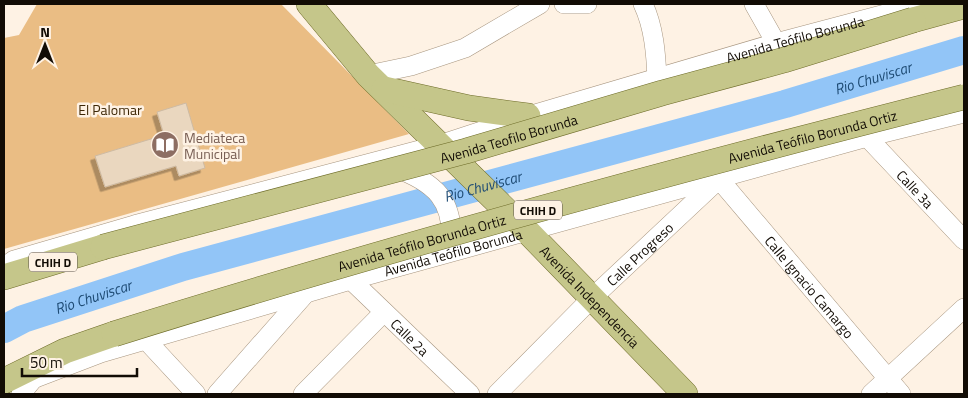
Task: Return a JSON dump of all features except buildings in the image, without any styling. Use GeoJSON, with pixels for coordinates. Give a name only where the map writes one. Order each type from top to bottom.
{"type":"FeatureCollection","features":[{"type":"Feature","properties":{"kind":"main road","name":"Avenida Independencia"},"geometry":{"type":"LineString","coordinates":[[308,4],[377,82],[527,231],[685,394]]}},
{"type":"Feature","properties":{"kind":"main road","name":"CHIH D"},"geometry":{"type":"LineString","coordinates":[[918,12],[964,6]]}},
{"type":"Feature","properties":{"kind":"main road","name":"Avenida Teofilo Borunda"},"geometry":{"type":"LineString","coordinates":[[4,276],[103,247],[466,151],[662,93],[784,60],[918,12]]}},
{"type":"Feature","properties":{"kind":"main road"},"geometry":{"type":"LineString","coordinates":[[377,82],[469,108],[528,116]]}},
{"type":"Feature","properties":{"kind":"main road","name":"Avenida Teófilo Borunda Ortiz"},"geometry":{"type":"LineString","coordinates":[[4,381],[65,351],[274,284],[722,158],[964,97]]}},
{"type":"Feature","properties":{"kind":"street"},"geometry":{"type":"LineString","coordinates":[[377,82],[412,66],[465,48],[540,4]]}},
{"type":"Feature","properties":{"kind":"street"},"geometry":{"type":"LineString","coordinates":[[564,4],[587,4]]}},
{"type":"Feature","properties":{"kind":"street"},"geometry":{"type":"LineString","coordinates":[[643,4],[648,13],[653,34],[657,79]]}},
{"type":"Feature","properties":{"kind":"street"},"geometry":{"type":"LineString","coordinates":[[754,4],[776,43]]}},
{"type":"Feature","properties":{"kind":"street","name":"Avenida Teófilo Borunda"},"geometry":{"type":"LineString","coordinates":[[4,266],[14,260],[134,225],[439,144],[776,43],[872,10],[918,12]]}},
{"type":"Feature","properties":{"kind":"street","name":"Avenida Teófilo Borunda"},"geometry":{"type":"LineString","coordinates":[[4,388],[13,387],[101,353],[351,280],[867,137],[964,113]]}},
{"type":"Feature","properties":{"kind":"street","name":"Calle 3a"},"geometry":{"type":"LineString","coordinates":[[867,137],[964,240]]}},
{"type":"Feature","properties":{"kind":"street"},"geometry":{"type":"LineString","coordinates":[[374,162],[423,180],[442,199],[450,216],[452,236],[450,253]]}},
{"type":"Feature","properties":{"kind":"street","name":"Calle Progreso"},"geometry":{"type":"LineString","coordinates":[[497,394],[592,298],[719,179]]}},
{"type":"Feature","properties":{"kind":"street","name":"Calle Ignacio Camargo"},"geometry":{"type":"LineString","coordinates":[[719,179],[901,394]]}},
{"type":"Feature","properties":{"kind":"street","name":"Calle 2a"},"geometry":{"type":"LineString","coordinates":[[351,280],[470,394]]}},
{"type":"Feature","properties":{"kind":"street"},"geometry":{"type":"LineString","coordinates":[[217,394],[306,293]]}},
{"type":"Feature","properties":{"kind":"street"},"geometry":{"type":"LineString","coordinates":[[871,394],[964,308]]}},
{"type":"Feature","properties":{"kind":"street"},"geometry":{"type":"LineString","coordinates":[[304,394],[384,312]]}},
{"type":"Feature","properties":{"kind":"street"},"geometry":{"type":"LineString","coordinates":[[146,340],[196,394]]}},
{"type":"Feature","properties":{"kind":"street"},"geometry":{"type":"LineString","coordinates":[[21,394],[34,378]]}},
{"type":"Feature","properties":{"kind":"green space","name":"El Palomar"},"geometry":{"type":"Polygon","coordinates":[[[37,4],[281,4],[409,134],[4,249],[4,38],[19,35],[37,4]]]}},
{"type":"Feature","properties":{"kind":"waterway","name":"Rio Chuviscar"},"geometry":{"type":"LineString","coordinates":[[4,329],[23,319],[183,267],[785,104],[964,50]]}},
{"type":"Feature","properties":{"kind":"place","name":"Mediateca Municipal"},"geometry":{"type":"Point","coordinates":[165,145]}}]}
